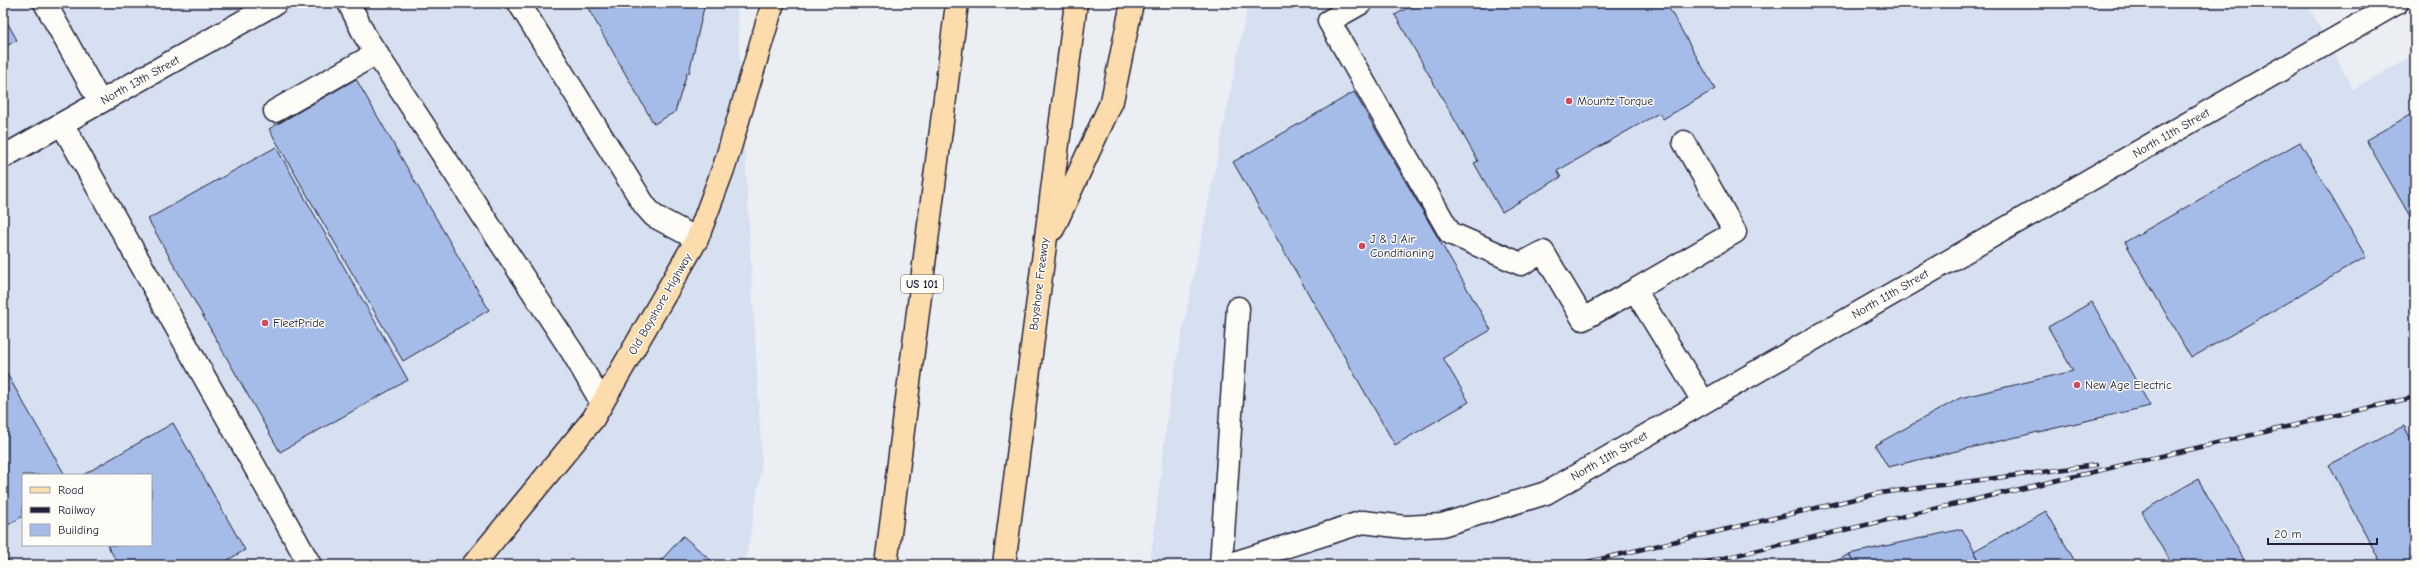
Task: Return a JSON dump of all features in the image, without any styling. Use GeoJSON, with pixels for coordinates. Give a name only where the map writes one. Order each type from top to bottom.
{"type":"FeatureCollection","features":[{"type":"Feature","properties":{"kind":"main road","name":"Old Bayshore Highway"},"geometry":{"type":"LineString","coordinates":[[473,565],[593,419],[697,239],[725,164],[773,3]]}},
{"type":"Feature","properties":{"kind":"main road","name":"US 101"},"geometry":{"type":"LineString","coordinates":[[886,565],[957,3]]}},
{"type":"Feature","properties":{"kind":"main road","name":"Bayshore Freeway"},"geometry":{"type":"LineString","coordinates":[[1004,565],[1043,249],[1076,3]]}},
{"type":"Feature","properties":{"kind":"main road"},"geometry":{"type":"LineString","coordinates":[[1043,249],[1112,101],[1132,3]]}},
{"type":"Feature","properties":{"kind":"street"},"geometry":{"type":"LineString","coordinates":[[45,3],[100,102]]}},
{"type":"Feature","properties":{"kind":"street","name":"North 13th Street"},"geometry":{"type":"LineString","coordinates":[[3,157],[276,3]]}},
{"type":"Feature","properties":{"kind":"street"},"geometry":{"type":"LineString","coordinates":[[349,3],[365,36],[573,354],[602,403]]}},
{"type":"Feature","properties":{"kind":"street"},"geometry":{"type":"LineString","coordinates":[[519,3],[644,206],[654,216],[697,239]]}},
{"type":"Feature","properties":{"kind":"street"},"geometry":{"type":"LineString","coordinates":[[1361,3],[1329,21],[1450,234],[1521,264],[1543,252],[1583,319],[1735,232],[1684,142]]}},
{"type":"Feature","properties":{"kind":"street","name":"North 11th Street"},"geometry":{"type":"LineString","coordinates":[[1228,565],[1363,522],[1405,527],[1442,525],[1546,493],[1703,401],[2397,3]]}},
{"type":"Feature","properties":{"kind":"street"},"geometry":{"type":"LineString","coordinates":[[275,112],[377,53]]}},
{"type":"Feature","properties":{"kind":"street"},"geometry":{"type":"LineString","coordinates":[[62,124],[310,565]]}},
{"type":"Feature","properties":{"kind":"street"},"geometry":{"type":"LineString","coordinates":[[1635,290],[1703,401]]}},
{"type":"Feature","properties":{"kind":"street"},"geometry":{"type":"LineString","coordinates":[[1221,565],[1238,308]]}},
{"type":"Feature","properties":{"kind":"shaded area"},"geometry":{"type":"Polygon","coordinates":[[[3,3],[737,3],[762,465],[745,565],[3,565],[3,3]]]}},
{"type":"Feature","properties":{"kind":"shaded area"},"geometry":{"type":"Polygon","coordinates":[[[1248,3],[2307,3],[2353,89],[2415,54],[2415,565],[1150,565],[1170,394],[1248,3]]]}},
{"type":"Feature","properties":{"kind":"building"},"geometry":{"type":"Polygon","coordinates":[[[585,3],[705,3],[689,73],[687,73],[675,112],[654,124],[585,3]]]}},
{"type":"Feature","properties":{"kind":"building","name":"Mountz Torque"},"geometry":{"type":"Polygon","coordinates":[[[1416,3],[1596,3],[1598,8],[1607,3],[1666,3],[1715,89],[1663,119],[1659,113],[1557,171],[1561,177],[1502,212],[1474,163],[1478,161],[1395,15],[1416,3]]]}},
{"type":"Feature","properties":{"kind":"building"},"geometry":{"type":"Polygon","coordinates":[[[3,15],[17,40],[3,48],[3,15]]]}},
{"type":"Feature","properties":{"kind":"building"},"geometry":{"type":"Polygon","coordinates":[[[356,79],[489,310],[403,361],[269,129],[356,79]]]}},
{"type":"Feature","properties":{"kind":"building","name":"J & J Air Conditioning"},"geometry":{"type":"Polygon","coordinates":[[[1354,92],[1491,330],[1443,358],[1469,402],[1395,445],[1233,162],[1354,92]]]}},
{"type":"Feature","properties":{"kind":"building"},"geometry":{"type":"Polygon","coordinates":[[[2415,112],[2415,225],[2366,140],[2415,112]]]}},
{"type":"Feature","properties":{"kind":"building"},"geometry":{"type":"Polygon","coordinates":[[[2300,142],[2366,257],[2191,358],[2125,242],[2300,142]]]}},
{"type":"Feature","properties":{"kind":"building"},"geometry":{"type":"Polygon","coordinates":[[[276,147],[408,380],[280,452],[148,219],[276,147]]]}},
{"type":"Feature","properties":{"kind":"building","name":"New Age Electric"},"geometry":{"type":"Polygon","coordinates":[[[2092,302],[2150,406],[1888,467],[1875,445],[1960,398],[2073,371],[2048,327],[2092,302]]]}},
{"type":"Feature","properties":{"kind":"building"},"geometry":{"type":"Polygon","coordinates":[[[3,367],[64,474],[22,474],[22,517],[3,528],[3,367]]]}},
{"type":"Feature","properties":{"kind":"building"},"geometry":{"type":"Polygon","coordinates":[[[173,423],[245,550],[219,565],[119,565],[108,546],[152,546],[152,474],[85,474],[173,423]]]}},
{"type":"Feature","properties":{"kind":"building"},"geometry":{"type":"Polygon","coordinates":[[[2404,426],[2415,447],[2415,565],[2382,565],[2329,465],[2404,426]]]}},
{"type":"Feature","properties":{"kind":"building"},"geometry":{"type":"Polygon","coordinates":[[[2198,479],[2247,565],[2172,565],[2141,512],[2198,479]]]}},
{"type":"Feature","properties":{"kind":"building"},"geometry":{"type":"Polygon","coordinates":[[[2046,511],[2077,565],[1982,565],[1974,551],[2046,511]]]}},
{"type":"Feature","properties":{"kind":"building"},"geometry":{"type":"Polygon","coordinates":[[[1962,529],[1982,565],[1856,565],[1849,554],[1962,529]]]}},
{"type":"Feature","properties":{"kind":"building"},"geometry":{"type":"Polygon","coordinates":[[[683,536],[715,564],[657,565],[683,536]]]}},
{"type":"Feature","properties":{"kind":"building"},"geometry":{"type":"Polygon","coordinates":[[[3,552],[10,565],[3,565],[3,552]]]}},
{"type":"Feature","properties":{"kind":"building"},"geometry":{"type":"Polygon","coordinates":[[[1849,554],[1856,565],[1830,565],[1849,554]]]}},
{"type":"Feature","properties":{"kind":"railway"},"geometry":{"type":"LineString","coordinates":[[1694,565],[2415,397]]}},
{"type":"Feature","properties":{"kind":"railway"},"geometry":{"type":"LineString","coordinates":[[1575,565],[1880,493],[2096,465]]}},
{"type":"Feature","properties":{"kind":"place","name":"Mountz Torque"},"geometry":{"type":"Point","coordinates":[1569,101]}},
{"type":"Feature","properties":{"kind":"place","name":"J & J Air Conditioning"},"geometry":{"type":"Point","coordinates":[1362,246]}},
{"type":"Feature","properties":{"kind":"place","name":"FleetPride"},"geometry":{"type":"Point","coordinates":[265,323]}},
{"type":"Feature","properties":{"kind":"place","name":"New Age Electric"},"geometry":{"type":"Point","coordinates":[2077,385]}}]}
